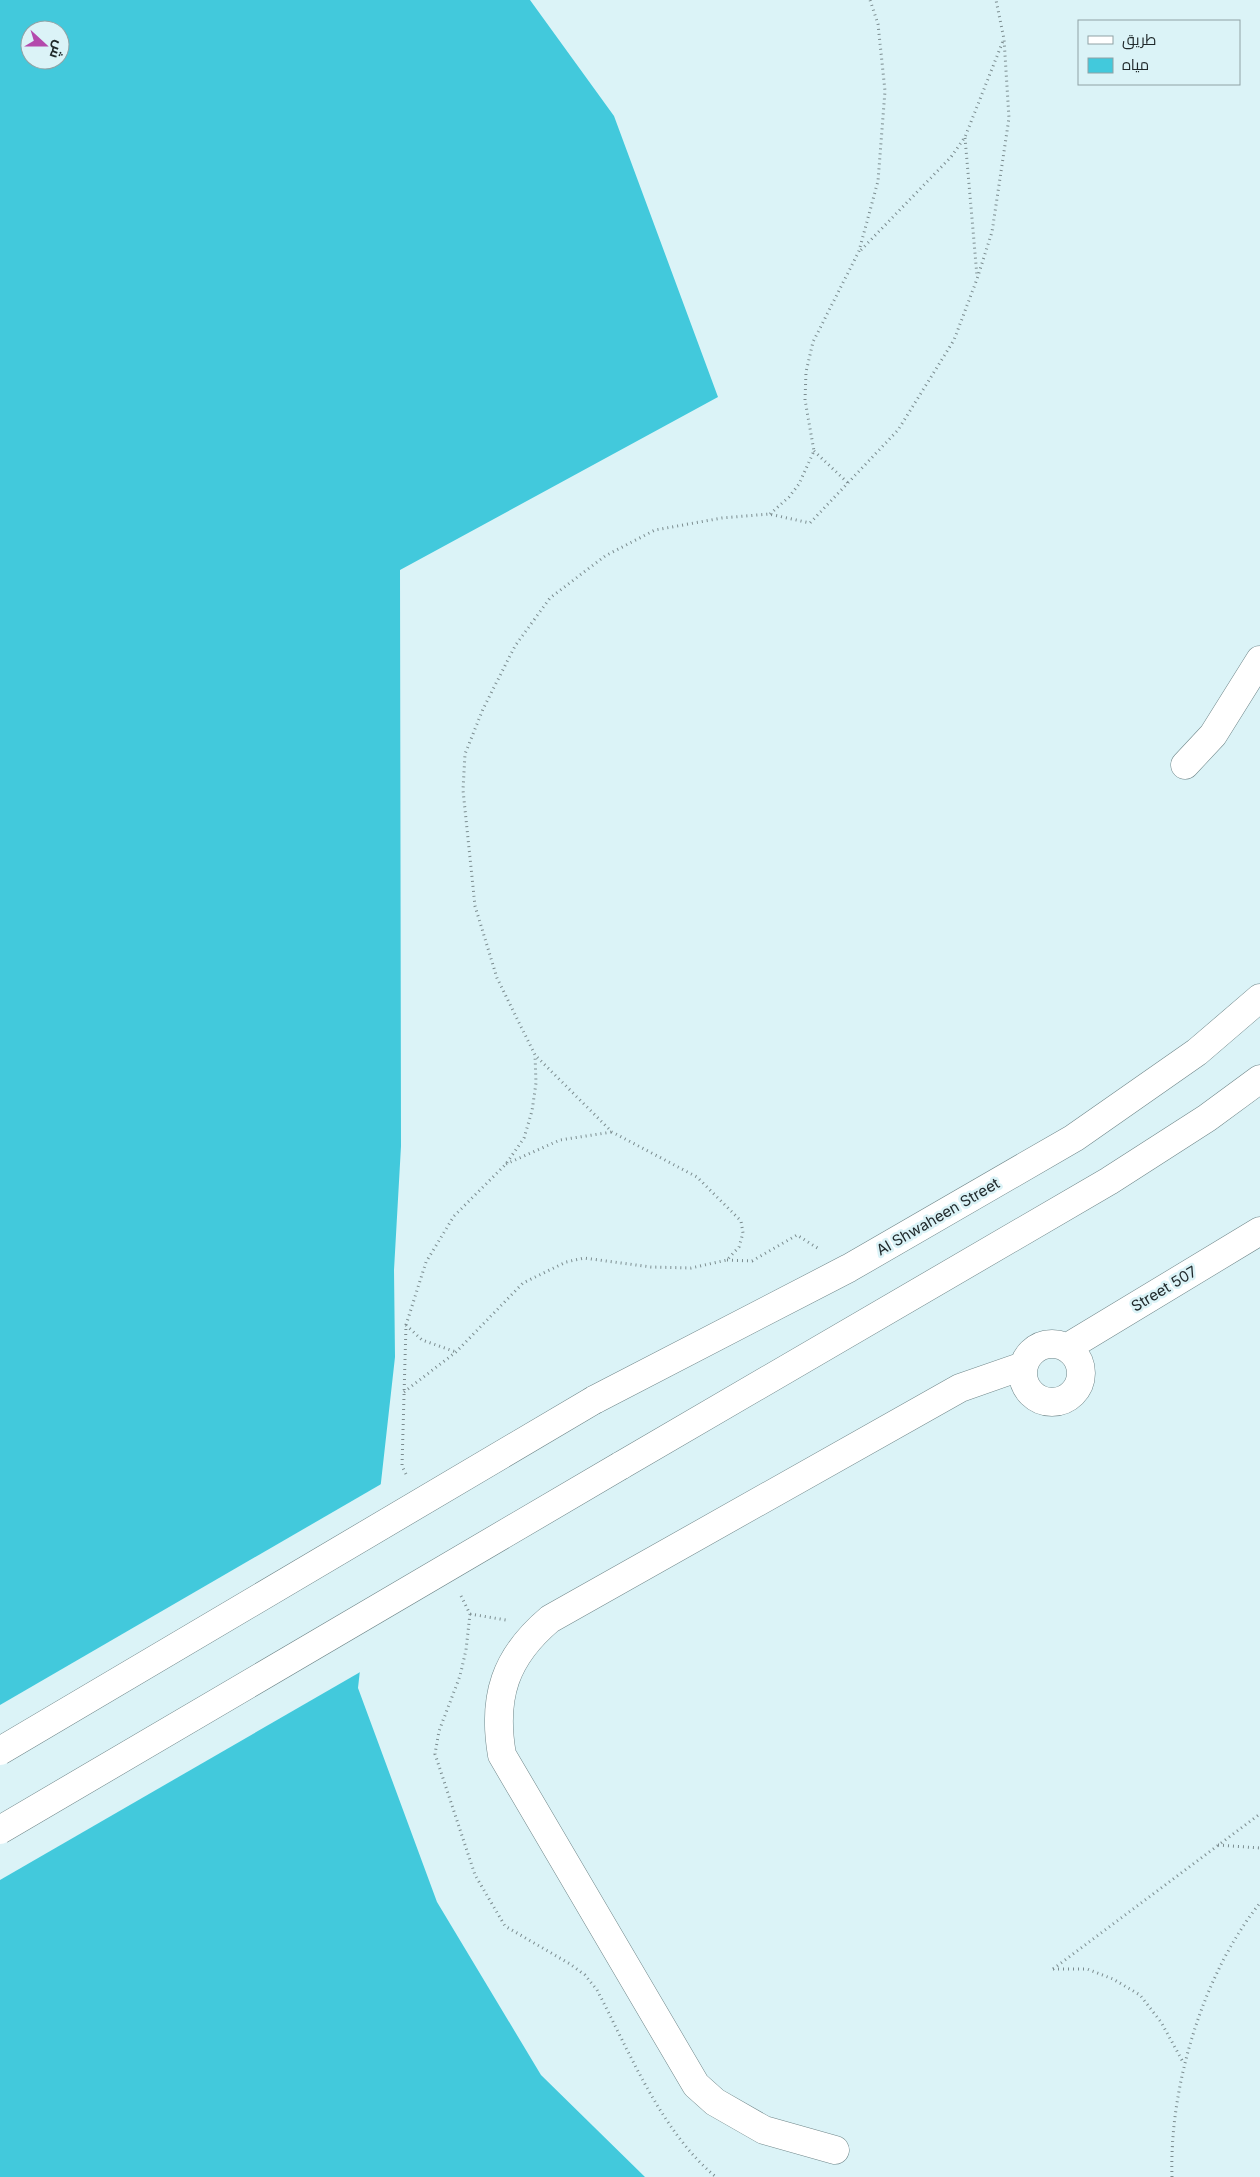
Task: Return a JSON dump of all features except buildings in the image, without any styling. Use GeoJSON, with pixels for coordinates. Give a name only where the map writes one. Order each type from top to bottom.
{"type":"FeatureCollection","features":[{"type":"Feature","properties":{"kind":"street"},"geometry":{"type":"LineString","coordinates":[[1185,765],[1214,735],[1260,660]]}},
{"type":"Feature","properties":{"kind":"street","name":"Al Shwaheen Street"},"geometry":{"type":"LineString","coordinates":[[0,1751],[594,1400],[849,1268],[1074,1138],[1197,1052],[1260,998]]}},
{"type":"Feature","properties":{"kind":"street"},"geometry":{"type":"LineString","coordinates":[[0,1830],[1109,1181],[1208,1118],[1260,1080]]}},
{"type":"Feature","properties":{"kind":"street","name":"Street 507"},"geometry":{"type":"LineString","coordinates":[[1068,1347],[1260,1232]]}},
{"type":"Feature","properties":{"kind":"street"},"geometry":{"type":"LineString","coordinates":[[1050,1342],[1068,1347],[1081,1361],[1082,1380],[1072,1396],[1055,1403],[1036,1399],[1024,1384],[1023,1366],[1033,1350],[1050,1342]]}},
{"type":"Feature","properties":{"kind":"street"},"geometry":{"type":"LineString","coordinates":[[835,2150],[764,2130],[715,2102],[696,2085],[502,1755],[497,1728],[499,1696],[511,1664],[530,1636],[550,1619],[960,1388],[1023,1366]]}},
{"type":"Feature","properties":{"kind":"path"},"geometry":{"type":"LineString","coordinates":[[769,514],[789,497],[799,484],[814,451],[805,400],[806,372],[814,342],[859,251],[878,181],[885,91],[878,24],[870,0]]}},
{"type":"Feature","properties":{"kind":"path"},"geometry":{"type":"LineString","coordinates":[[727,1260],[739,1247],[743,1233],[741,1221],[696,1177],[612,1132],[535,1055],[498,978],[475,906],[463,790],[465,754],[482,709],[515,646],[550,598],[606,556],[655,530],[722,518],[769,514],[810,523],[898,430],[954,340],[992,232],[1009,118],[1004,38],[996,0]]}},
{"type":"Feature","properties":{"kind":"path"},"geometry":{"type":"LineString","coordinates":[[859,251],[951,157],[965,137],[1004,38]]}},
{"type":"Feature","properties":{"kind":"path"},"geometry":{"type":"LineString","coordinates":[[965,137],[977,279]]}},
{"type":"Feature","properties":{"kind":"path"},"geometry":{"type":"LineString","coordinates":[[814,451],[848,483]]}},
{"type":"Feature","properties":{"kind":"path"},"geometry":{"type":"LineString","coordinates":[[402,1466],[406,1325],[426,1262],[454,1216],[506,1164],[524,1138],[532,1112],[536,1082],[535,1055]]}},
{"type":"Feature","properties":{"kind":"path"},"geometry":{"type":"LineString","coordinates":[[506,1164],[560,1140],[612,1132]]}},
{"type":"Feature","properties":{"kind":"path"},"geometry":{"type":"LineString","coordinates":[[404,1392],[456,1352],[523,1284],[566,1262],[584,1258],[651,1267],[692,1268],[727,1260],[752,1261],[797,1235],[849,1268]]}},
{"type":"Feature","properties":{"kind":"path"},"geometry":{"type":"LineString","coordinates":[[406,1325],[422,1340],[456,1352]]}},
{"type":"Feature","properties":{"kind":"path"},"geometry":{"type":"LineString","coordinates":[[470,1614],[466,1650],[460,1676],[439,1730],[435,1754],[475,1875],[505,1926],[570,1964],[585,1975],[597,1990],[668,2124],[703,2166],[716,2177]]}},
{"type":"Feature","properties":{"kind":"path"},"geometry":{"type":"LineString","coordinates":[[1183,2062],[1161,2022],[1140,1995],[1113,1980],[1087,1969],[1053,1969],[1260,1814]]}},
{"type":"Feature","properties":{"kind":"path"},"geometry":{"type":"LineString","coordinates":[[1218,1845],[1260,1848]]}},
{"type":"Feature","properties":{"kind":"path"},"geometry":{"type":"LineString","coordinates":[[1172,2177],[1175,2117],[1183,2062],[1212,1985],[1244,1923],[1260,1903]]}},
{"type":"Feature","properties":{"kind":"water"},"geometry":{"type":"Polygon","coordinates":[[[0,0],[530,0],[614,116],[718,397],[400,570],[401,1146],[394,1270],[395,1357],[358,1688],[437,1902],[541,2075],[645,2177],[0,2177],[0,0]]]}},
{"type":"Feature","properties":{"kind":"pier"},"geometry":{"type":"Polygon","coordinates":[[[383,1483],[362,1671],[0,1880],[0,1705],[383,1483]]]}}]}
